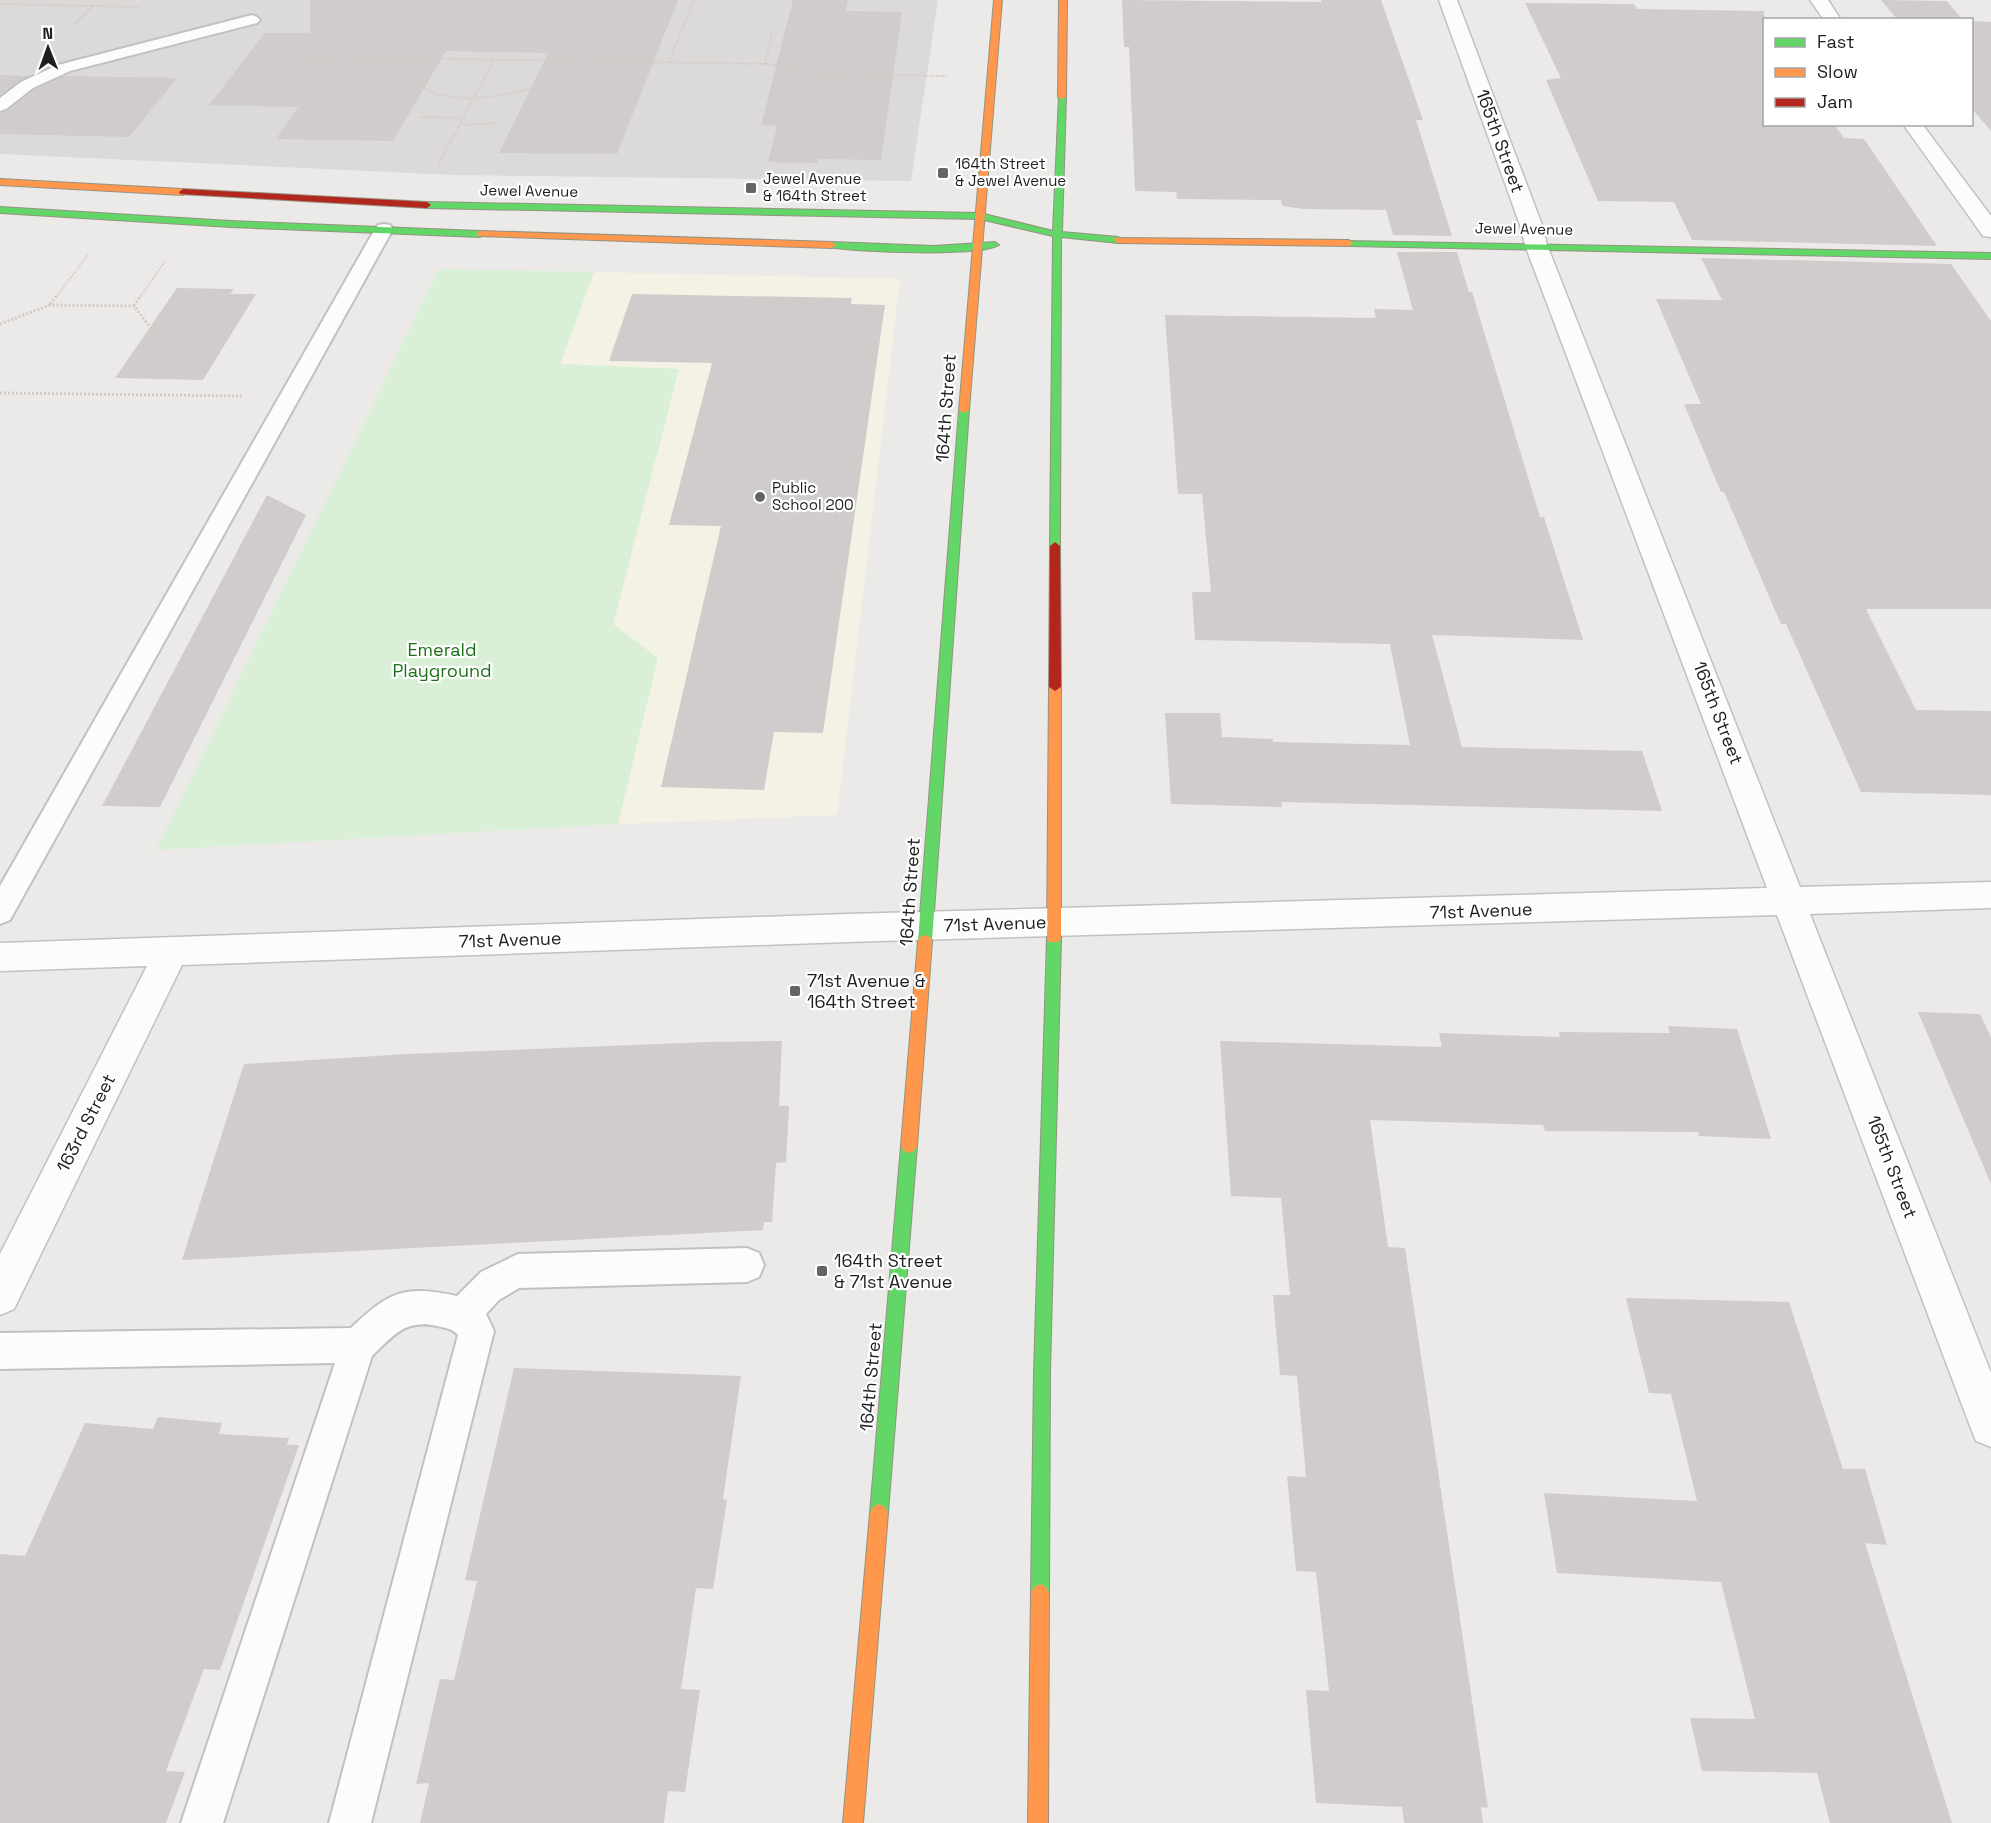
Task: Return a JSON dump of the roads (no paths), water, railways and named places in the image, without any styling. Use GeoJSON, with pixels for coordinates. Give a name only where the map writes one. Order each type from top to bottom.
{"type":"FeatureCollection","features":[{"type":"Feature","properties":{"kind":"street","name":"164th Street"},"geometry":{"type":"LineString","coordinates":[[853,1823],[926,926],[976,248],[998,0]]}},
{"type":"Feature","properties":{"kind":"street"},"geometry":{"type":"LineString","coordinates":[[1038,1823],[1042,1373],[1054,923],[1056,234],[1063,84],[1063,0]]}},
{"type":"Feature","properties":{"kind":"street","name":"165th Street"},"geometry":{"type":"LineString","coordinates":[[1448,0],[1531,225],[1536,245],[1991,1425]]}},
{"type":"Feature","properties":{"kind":"street"},"geometry":{"type":"LineString","coordinates":[[1819,0],[1832,18]]}},
{"type":"Feature","properties":{"kind":"street"},"geometry":{"type":"LineString","coordinates":[[1913,126],[1991,231]]}},
{"type":"Feature","properties":{"kind":"street","name":"Jewel Avenue"},"geometry":{"type":"LineString","coordinates":[[0,182],[427,205],[980,216],[1056,234],[1112,240],[1536,245],[1991,256]]}},
{"type":"Feature","properties":{"kind":"street","name":"Jewel Avenue"},"geometry":{"type":"LineString","coordinates":[[0,210],[146,220],[976,248],[1056,234]]}},
{"type":"Feature","properties":{"kind":"street","name":"71st Avenue"},"geometry":{"type":"LineString","coordinates":[[0,957],[926,926],[1791,903],[1991,895]]}},
{"type":"Feature","properties":{"kind":"street","name":"163rd Street"},"geometry":{"type":"LineString","coordinates":[[0,1295],[172,951]]}},
{"type":"Feature","properties":{"kind":"lane"},"geometry":{"type":"LineString","coordinates":[[0,106],[27,85],[64,68],[252,20]]}},
{"type":"Feature","properties":{"kind":"lane"},"geometry":{"type":"LineString","coordinates":[[0,912],[384,229]]}},
{"type":"Feature","properties":{"kind":"lane"},"geometry":{"type":"LineString","coordinates":[[464,1315],[476,1298],[494,1281],[518,1271],[747,1265]]}},
{"type":"Feature","properties":{"kind":"lane"},"geometry":{"type":"LineString","coordinates":[[202,1823],[358,1345],[381,1323],[401,1309],[427,1307],[464,1315],[477,1331],[350,1823]]}},
{"type":"Feature","properties":{"kind":"lane"},"geometry":{"type":"LineString","coordinates":[[0,1351],[358,1345]]}},
{"type":"Feature","properties":{"kind":"place","name":"164th Street & Jewel Avenue"},"geometry":{"type":"Point","coordinates":[943,173]}},
{"type":"Feature","properties":{"kind":"place","name":"Jewel Avenue & 164th Street"},"geometry":{"type":"Point","coordinates":[751,188]}},
{"type":"Feature","properties":{"kind":"place","name":"Public School 200"},"geometry":{"type":"Point","coordinates":[760,497]}},
{"type":"Feature","properties":{"kind":"place","name":"71st Avenue & 164th Street"},"geometry":{"type":"Point","coordinates":[795,991]}},
{"type":"Feature","properties":{"kind":"place","name":"164th Street & 71st Avenue"},"geometry":{"type":"Point","coordinates":[822,1271]}},
{"type":"Feature","properties":{"kind":"park label","name":"Emerald Playground"},"geometry":{"type":"Point","coordinates":[442,660]}}]}
